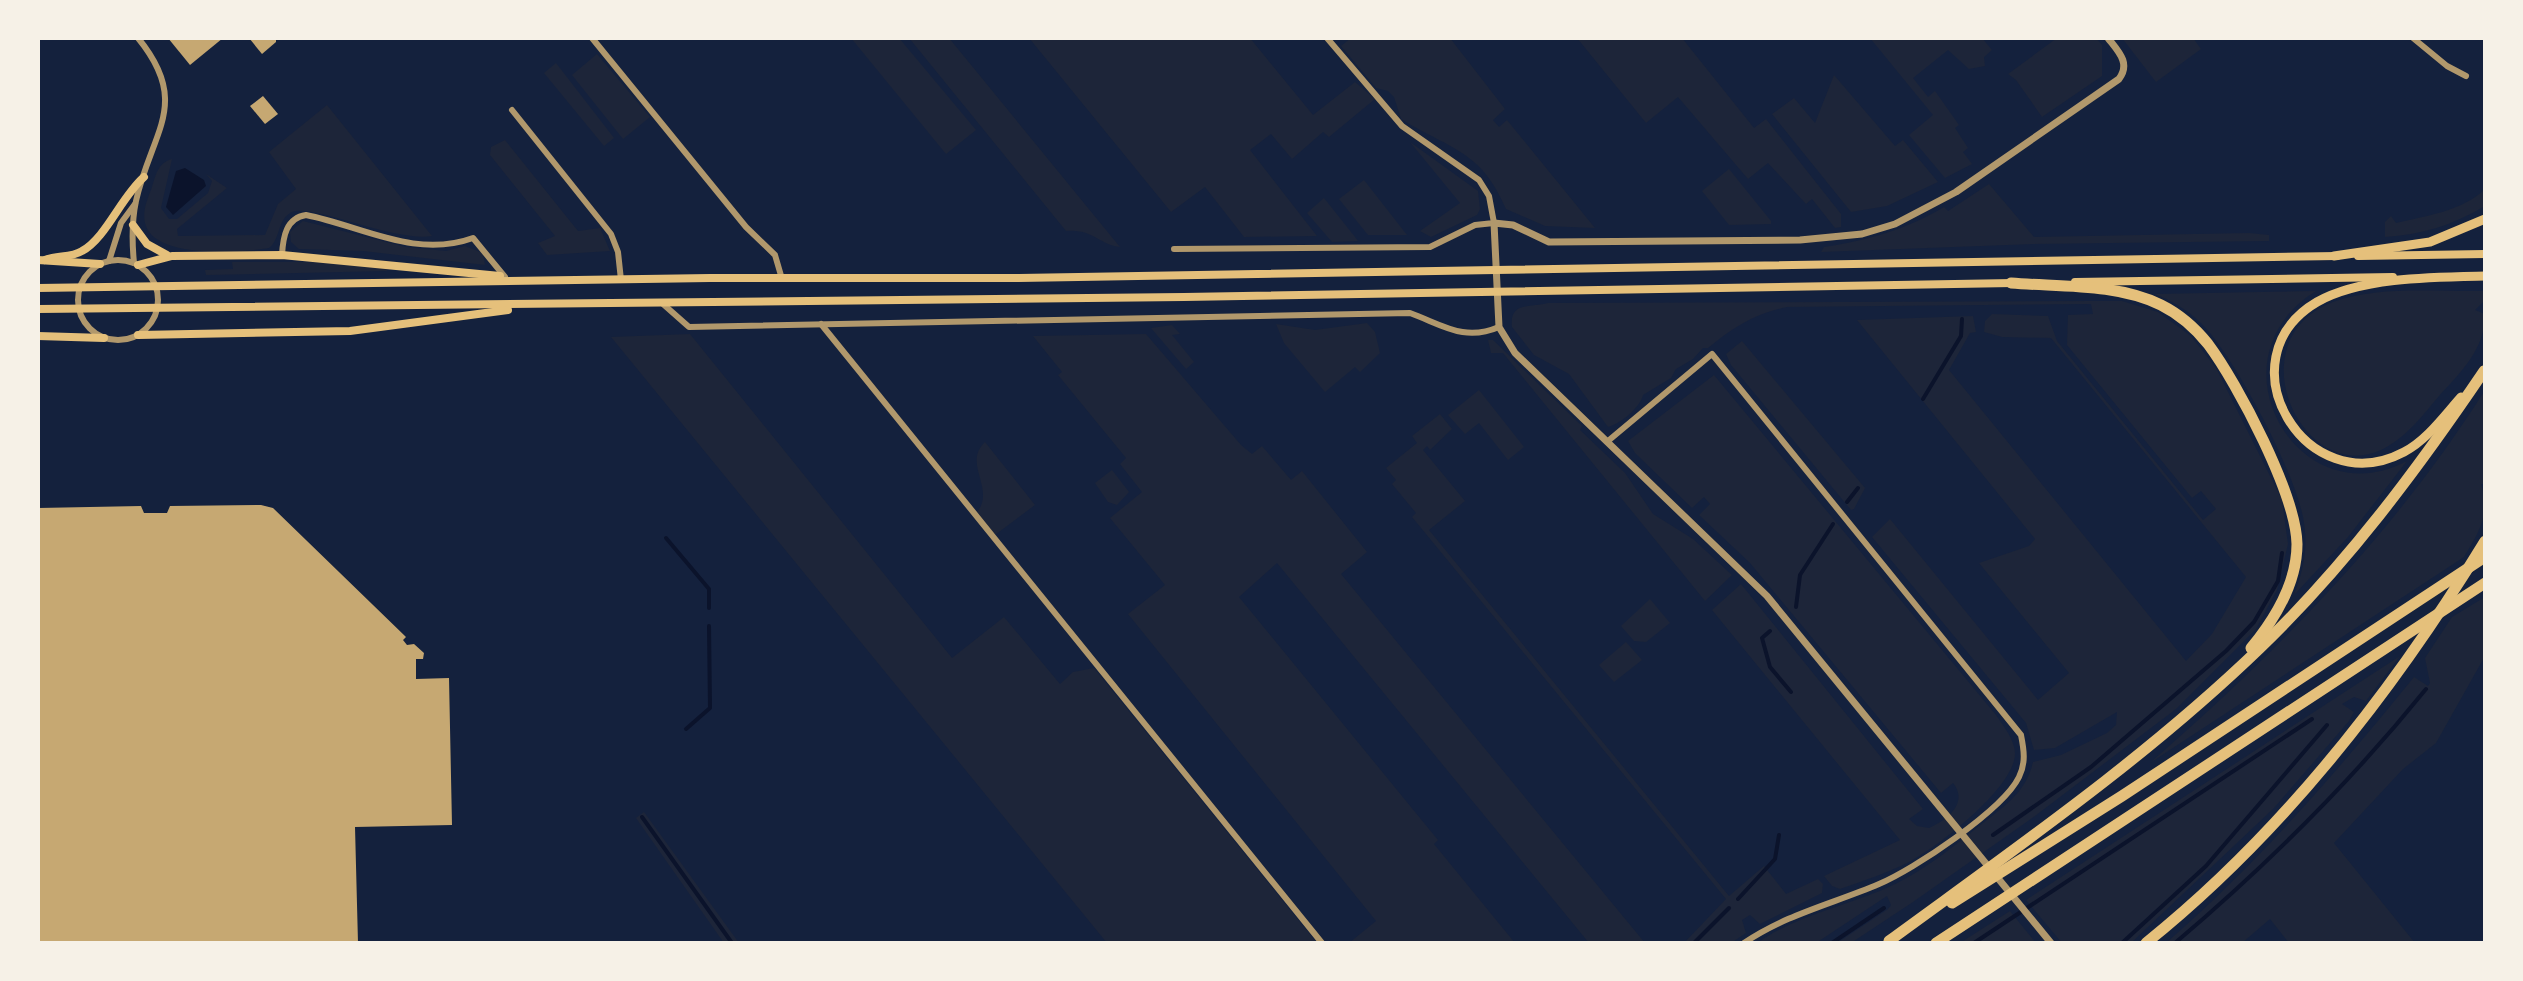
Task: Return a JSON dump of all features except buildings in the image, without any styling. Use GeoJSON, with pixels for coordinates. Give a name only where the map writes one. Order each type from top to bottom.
{"type":"FeatureCollection","features":[{"type":"Feature","properties":{"kind":"highway"},"geometry":{"type":"LineString","coordinates":[[2011,283],[2119,291],[2143,297],[2171,311],[2208,344],[2277,469],[2293,513],[2297,543],[2292,574],[2276,614],[2217,688]]}},
{"type":"Feature","properties":{"kind":"highway"},"geometry":{"type":"LineString","coordinates":[[1888,942],[2122,769],[2217,688],[2299,608],[2371,528],[2420,465],[2484,370]]}},
{"type":"Feature","properties":{"kind":"highway"},"geometry":{"type":"LineString","coordinates":[[2146,943],[2200,895],[2298,795],[2397,676],[2485,541]]}},
{"type":"Feature","properties":{"kind":"highway"},"geometry":{"type":"LineString","coordinates":[[1888,942],[2066,833],[2485,557]]}},
{"type":"Feature","properties":{"kind":"highway"},"geometry":{"type":"LineString","coordinates":[[1936,943],[2485,583]]}},
{"type":"Feature","properties":{"kind":"main road"},"geometry":{"type":"LineString","coordinates":[[42,260],[76,254],[89,247],[123,198],[144,177]]}},
{"type":"Feature","properties":{"kind":"main road"},"geometry":{"type":"LineString","coordinates":[[2334,256],[2430,242],[2485,219]]}},
{"type":"Feature","properties":{"kind":"main road"},"geometry":{"type":"LineString","coordinates":[[133,225],[151,248],[172,256]]}},
{"type":"Feature","properties":{"kind":"main road"},"geometry":{"type":"LineString","coordinates":[[38,288],[1256,275],[1495,268],[2485,254]]}},
{"type":"Feature","properties":{"kind":"main road"},"geometry":{"type":"LineString","coordinates":[[136,264],[172,256],[282,255],[536,281]]}},
{"type":"Feature","properties":{"kind":"main road"},"geometry":{"type":"LineString","coordinates":[[42,260],[104,262]]}},
{"type":"Feature","properties":{"kind":"main road"},"geometry":{"type":"LineString","coordinates":[[38,309],[541,306],[2485,276]]}},
{"type":"Feature","properties":{"kind":"main road"},"geometry":{"type":"LineString","coordinates":[[2430,277],[2341,292],[2302,314],[2283,338],[2274,367],[2275,386],[2284,415],[2309,444],[2326,455],[2345,462],[2388,458],[2404,452],[2424,437],[2484,370]]}},
{"type":"Feature","properties":{"kind":"main road"},"geometry":{"type":"LineString","coordinates":[[138,335],[350,331],[541,306]]}},
{"type":"Feature","properties":{"kind":"main road"},"geometry":{"type":"LineString","coordinates":[[38,336],[104,338]]}},
{"type":"Feature","properties":{"kind":"street"},"geometry":{"type":"LineString","coordinates":[[136,264],[135,204],[167,96],[159,69],[138,38]]}},
{"type":"Feature","properties":{"kind":"street"},"geometry":{"type":"LineString","coordinates":[[592,38],[746,227],[775,255],[782,279]]}},
{"type":"Feature","properties":{"kind":"street"},"geometry":{"type":"LineString","coordinates":[[1327,38],[1402,126],[1479,180],[1489,196],[1494,223],[1499,327],[1526,365],[1767,596],[2051,943]]}},
{"type":"Feature","properties":{"kind":"street"},"geometry":{"type":"LineString","coordinates":[[1174,249],[1430,247],[1475,225],[1494,223],[1513,225],[1549,242],[1800,240],[1862,234],[1895,224],[1953,194],[2119,79],[2124,72],[2124,61],[2108,38]]}},
{"type":"Feature","properties":{"kind":"street"},"geometry":{"type":"LineString","coordinates":[[2413,38],[2447,66],[2466,76]]}},
{"type":"Feature","properties":{"kind":"street"},"geometry":{"type":"LineString","coordinates":[[512,110],[611,234],[618,252],[621,280]]}},
{"type":"Feature","properties":{"kind":"street"},"geometry":{"type":"LineString","coordinates":[[104,262],[136,264],[155,282],[159,300],[155,318],[138,335],[122,340],[104,338],[84,321],[78,303],[82,283],[104,262],[121,223],[135,204]]}},
{"type":"Feature","properties":{"kind":"street"},"geometry":{"type":"LineString","coordinates":[[282,255],[283,241],[290,223],[306,215],[409,244],[452,244],[473,238],[505,277]]}},
{"type":"Feature","properties":{"kind":"street"},"geometry":{"type":"LineString","coordinates":[[663,304],[689,327],[1410,313],[1459,334],[1485,333],[1499,327]]}},
{"type":"Feature","properties":{"kind":"street"},"geometry":{"type":"LineString","coordinates":[[821,324],[1322,943]]}},
{"type":"Feature","properties":{"kind":"street"},"geometry":{"type":"LineString","coordinates":[[1608,441],[1712,354],[2015,725],[2024,752],[2023,765],[2010,792],[1929,856],[1879,884],[1788,916],[1744,943]]}},
{"type":"Feature","properties":{"kind":"shaded area"},"geometry":{"type":"Polygon","coordinates":[[[851,38],[899,38],[976,130],[946,154],[851,38]]]}},
{"type":"Feature","properties":{"kind":"shaded area"},"geometry":{"type":"Polygon","coordinates":[[[909,38],[949,38],[1120,247],[1083,232],[1066,231],[909,38]]]}},
{"type":"Feature","properties":{"kind":"shaded area"},"geometry":{"type":"Polygon","coordinates":[[[1029,38],[1250,38],[1313,115],[1355,82],[1375,99],[1329,137],[1323,132],[1292,159],[1271,134],[1250,150],[1317,236],[1244,237],[1205,187],[1171,212],[1029,38]]]}},
{"type":"Feature","properties":{"kind":"shaded area"},"geometry":{"type":"Polygon","coordinates":[[[1351,38],[1450,38],[1505,109],[1493,120],[1499,127],[1507,120],[1595,228],[1545,226],[1506,209],[1476,163],[1401,119],[1394,97],[1388,91],[1376,88],[1341,46],[1351,38]]]}},
{"type":"Feature","properties":{"kind":"shaded area"},"geometry":{"type":"Polygon","coordinates":[[[1577,38],[1682,38],[1754,128],[1766,119],[1841,214],[1841,227],[1835,228],[1812,199],[1806,204],[1768,163],[1748,179],[1678,97],[1646,123],[1577,38]]]}},
{"type":"Feature","properties":{"kind":"shaded area"},"geometry":{"type":"Polygon","coordinates":[[[1870,38],[1982,38],[1992,50],[1984,57],[1985,66],[1969,69],[1948,50],[1913,78],[1928,97],[1935,91],[1959,125],[1955,128],[1968,148],[1963,152],[1972,164],[1945,178],[1909,135],[1933,115],[1870,38]]]}},
{"type":"Feature","properties":{"kind":"shaded area"},"geometry":{"type":"Polygon","coordinates":[[[2057,38],[2096,38],[2102,45],[2102,76],[2042,117],[2016,80],[2008,74],[2057,38]]]}},
{"type":"Feature","properties":{"kind":"shaded area"},"geometry":{"type":"Polygon","coordinates":[[[2122,38],[2193,38],[2201,49],[2156,82],[2122,38]]]}},
{"type":"Feature","properties":{"kind":"shaded area"},"geometry":{"type":"Polygon","coordinates":[[[597,54],[650,117],[623,139],[572,75],[597,54]]]}},
{"type":"Feature","properties":{"kind":"shaded area"},"geometry":{"type":"Polygon","coordinates":[[[556,63],[614,138],[604,146],[544,73],[556,63]]]}},
{"type":"Feature","properties":{"kind":"shaded area"},"geometry":{"type":"Polygon","coordinates":[[[1834,75],[1895,146],[1903,140],[1938,182],[1887,206],[1851,212],[1772,114],[1794,98],[1815,123],[1834,75]]]}},
{"type":"Feature","properties":{"kind":"shaded area"},"geometry":{"type":"Polygon","coordinates":[[[327,105],[432,236],[397,234],[302,211],[287,215],[269,248],[199,251],[164,243],[151,235],[145,223],[146,204],[158,170],[172,159],[161,208],[169,219],[177,219],[208,193],[212,181],[206,174],[227,188],[177,229],[178,236],[265,235],[278,204],[296,189],[269,152],[327,105]]]}},
{"type":"Feature","properties":{"kind":"shaded area"},"geometry":{"type":"Polygon","coordinates":[[[505,140],[578,231],[600,228],[610,251],[547,255],[538,243],[555,236],[490,155],[491,147],[505,140]]]}},
{"type":"Feature","properties":{"kind":"shaded area"},"geometry":{"type":"Polygon","coordinates":[[[1410,142],[1478,191],[1480,209],[1477,215],[1431,237],[1420,231],[1460,203],[1410,142]]]}},
{"type":"Feature","properties":{"kind":"shaded area"},"geometry":{"type":"Polygon","coordinates":[[[185,168],[204,180],[206,186],[173,215],[166,207],[176,171],[185,168]]]}},
{"type":"Feature","properties":{"kind":"shaded area"},"geometry":{"type":"Polygon","coordinates":[[[1729,169],[1771,224],[1729,225],[1702,191],[1729,169]]]}},
{"type":"Feature","properties":{"kind":"shaded area"},"geometry":{"type":"Polygon","coordinates":[[[1364,180],[1407,235],[1368,235],[1339,199],[1364,180]]]}},
{"type":"Feature","properties":{"kind":"shaded area"},"geometry":{"type":"Polygon","coordinates":[[[1989,184],[2034,237],[2249,233],[2269,235],[2269,241],[2035,244],[1821,252],[1824,247],[1901,228],[1944,207],[1948,211],[1989,184]]]}},
{"type":"Feature","properties":{"kind":"shaded area"},"geometry":{"type":"Polygon","coordinates":[[[2485,189],[2485,206],[2461,219],[2424,231],[2385,237],[2385,222],[2391,216],[2396,223],[2443,212],[2466,203],[2485,189]]]}},
{"type":"Feature","properties":{"kind":"shaded area"},"geometry":{"type":"Polygon","coordinates":[[[1324,198],[1358,241],[1332,242],[1307,213],[1324,198]]]}},
{"type":"Feature","properties":{"kind":"shaded area"},"geometry":{"type":"Polygon","coordinates":[[[303,221],[406,247],[446,251],[465,246],[483,253],[485,265],[363,251],[299,249],[291,242],[290,232],[303,221]]]}},
{"type":"Feature","properties":{"kind":"shaded area"},"geometry":{"type":"Polygon","coordinates":[[[232,262],[344,262],[386,267],[387,271],[206,275],[205,270],[233,269],[232,262]]]}},
{"type":"Feature","properties":{"kind":"shaded area"},"geometry":{"type":"Polygon","coordinates":[[[2316,291],[2284,320],[2268,354],[2268,390],[2279,423],[2301,451],[2331,468],[2367,473],[2407,461],[2348,537],[2294,595],[2304,560],[2304,523],[2290,477],[2277,448],[2247,388],[2215,339],[2185,310],[2154,294],[2316,291]]]}},
{"type":"Feature","properties":{"kind":"shaded area"},"geometry":{"type":"Polygon","coordinates":[[[2485,291],[2485,300],[2475,310],[2485,314],[2477,349],[2456,378],[2398,439],[2381,450],[2352,456],[2326,447],[2305,429],[2290,404],[2284,375],[2288,346],[2303,321],[2333,302],[2369,293],[2485,291]]]}},
{"type":"Feature","properties":{"kind":"shaded area"},"geometry":{"type":"Polygon","coordinates":[[[2122,301],[2158,312],[2191,336],[2216,368],[2282,500],[2288,544],[2277,590],[2256,629],[2176,709],[2035,816],[1851,943],[1837,943],[1888,909],[1891,905],[1887,896],[1816,943],[1757,943],[1802,919],[1882,890],[1910,876],[2007,804],[2025,782],[2033,762],[2061,755],[2107,733],[2116,725],[2117,712],[2055,748],[2034,750],[2026,723],[1872,537],[1890,519],[2038,700],[2069,673],[1979,563],[2029,546],[2035,539],[1857,320],[1973,316],[1976,332],[1970,333],[1949,370],[2186,661],[2212,634],[2246,577],[2051,338],[2002,337],[1984,332],[1985,321],[1992,314],[2048,316],[2057,341],[2203,520],[2216,509],[2201,491],[2192,498],[2067,345],[2068,315],[2093,314],[2091,304],[1787,307],[1775,310],[1745,322],[1708,348],[1703,348],[1693,359],[1676,369],[1671,378],[1643,395],[1629,415],[1608,427],[1569,374],[1534,355],[1512,327],[1514,313],[1522,307],[1548,303],[2122,301]]]}},
{"type":"Feature","properties":{"kind":"shaded area"},"geometry":{"type":"Polygon","coordinates":[[[1367,323],[1375,332],[1380,353],[1360,372],[1355,367],[1325,392],[1284,343],[1276,324],[1315,330],[1367,323]]]}},
{"type":"Feature","properties":{"kind":"shaded area"},"geometry":{"type":"Polygon","coordinates":[[[1172,325],[1180,334],[1172,335],[1194,362],[1186,369],[1151,328],[1172,325]]]}},
{"type":"Feature","properties":{"kind":"shaded area"},"geometry":{"type":"Polygon","coordinates":[[[690,334],[952,658],[1004,617],[1060,684],[1073,672],[1094,668],[1317,943],[1107,943],[611,337],[690,334]]]}},
{"type":"Feature","properties":{"kind":"shaded area"},"geometry":{"type":"Polygon","coordinates":[[[1146,334],[1241,445],[1252,454],[1262,446],[1291,480],[1302,471],[1367,552],[1341,574],[1645,943],[1589,943],[1277,563],[1239,597],[1438,840],[1434,844],[1515,943],[1349,943],[1376,921],[1128,614],[1165,585],[1110,518],[1142,492],[1120,464],[1126,458],[1058,375],[1062,372],[1033,336],[1146,334]]]}},
{"type":"Feature","properties":{"kind":"shaded area"},"geometry":{"type":"Polygon","coordinates":[[[1488,340],[1493,340],[1582,426],[1580,430],[1625,473],[1653,514],[1693,539],[1732,575],[1705,601],[1503,353],[1491,353],[1488,340]]]}},
{"type":"Feature","properties":{"kind":"shaded area"},"geometry":{"type":"Polygon","coordinates":[[[1742,341],[1865,488],[1854,509],[1851,510],[1731,365],[1726,354],[1742,341]]]}},
{"type":"Feature","properties":{"kind":"shaded area"},"geometry":{"type":"Polygon","coordinates":[[[1714,375],[1996,715],[2015,749],[2011,768],[2002,783],[1955,830],[1909,862],[1840,889],[1832,886],[1824,876],[1900,840],[1712,610],[1741,584],[1923,809],[1909,819],[1917,826],[1929,828],[1936,825],[1954,810],[1959,797],[1953,783],[1941,793],[1750,563],[1699,515],[1710,504],[1704,497],[1692,508],[1635,453],[1628,441],[1714,375]]]}},
{"type":"Feature","properties":{"kind":"shaded area"},"geometry":{"type":"Polygon","coordinates":[[[1479,390],[1524,447],[1508,460],[1479,423],[1465,434],[1448,415],[1479,390]]]}},
{"type":"Feature","properties":{"kind":"shaded area"},"geometry":{"type":"Polygon","coordinates":[[[2485,390],[2485,484],[2481,484],[2484,514],[2479,531],[2464,557],[2150,763],[2288,634],[2373,542],[2450,443],[2485,390]]]}},
{"type":"Feature","properties":{"kind":"shaded area"},"geometry":{"type":"Polygon","coordinates":[[[1440,414],[1452,429],[1430,450],[1427,446],[1423,450],[1465,501],[1429,530],[1729,896],[1764,866],[1786,894],[1818,879],[1823,884],[1822,893],[1760,924],[1750,915],[1742,920],[1746,933],[1731,943],[1684,943],[1726,899],[1412,517],[1416,513],[1392,484],[1396,480],[1386,468],[1417,443],[1412,436],[1440,414]]]}},
{"type":"Feature","properties":{"kind":"shaded area"},"geometry":{"type":"Polygon","coordinates":[[[985,442],[1035,505],[995,535],[977,512],[983,494],[977,459],[985,442]]]}},
{"type":"Feature","properties":{"kind":"shaded area"},"geometry":{"type":"Polygon","coordinates":[[[1112,470],[1129,492],[1117,505],[1108,502],[1095,483],[1112,470]]]}},
{"type":"Feature","properties":{"kind":"shaded area"},"geometry":{"type":"Polygon","coordinates":[[[2485,597],[2485,656],[2436,743],[2403,769],[2334,843],[2415,943],[2289,943],[2270,919],[2242,943],[2166,943],[2233,881],[2296,815],[2414,677],[2428,686],[2425,658],[2452,617],[2485,597]]]}},
{"type":"Feature","properties":{"kind":"shaded area"},"geometry":{"type":"Polygon","coordinates":[[[1650,599],[1670,623],[1646,642],[1634,641],[1621,626],[1650,599]]]}},
{"type":"Feature","properties":{"kind":"shaded area"},"geometry":{"type":"Polygon","coordinates":[[[1626,642],[1642,660],[1614,682],[1599,665],[1626,642]]]}},
{"type":"Feature","properties":{"kind":"shaded area"},"geometry":{"type":"Polygon","coordinates":[[[2400,656],[2366,701],[2354,697],[2342,704],[2354,712],[2349,721],[2274,808],[2131,943],[2062,943],[2026,900],[2400,656]]]}},
{"type":"Feature","properties":{"kind":"shaded area"},"geometry":{"type":"Polygon","coordinates":[[[644,812],[739,943],[724,943],[636,818],[644,812]]]}},
{"type":"Feature","properties":{"kind":"shaded area"},"geometry":{"type":"Polygon","coordinates":[[[2010,911],[2036,943],[1960,943],[2010,911]]]}},
{"type":"Feature","properties":{"kind":"waterway"},"geometry":{"type":"LineString","coordinates":[[1923,399],[1961,336],[1962,319]]}},
{"type":"Feature","properties":{"kind":"waterway"},"geometry":{"type":"LineString","coordinates":[[1847,502],[1858,488]]}},
{"type":"Feature","properties":{"kind":"waterway"},"geometry":{"type":"LineString","coordinates":[[1796,607],[1800,575],[1833,524]]}},
{"type":"Feature","properties":{"kind":"waterway"},"geometry":{"type":"LineString","coordinates":[[666,538],[709,589],[709,608]]}},
{"type":"Feature","properties":{"kind":"waterway"},"geometry":{"type":"LineString","coordinates":[[1993,835],[2091,767],[2226,651],[2254,622],[2278,581],[2282,553]]}},
{"type":"Feature","properties":{"kind":"waterway"},"geometry":{"type":"LineString","coordinates":[[686,729],[710,708],[709,626]]}},
{"type":"Feature","properties":{"kind":"waterway"},"geometry":{"type":"LineString","coordinates":[[1770,631],[1762,638],[1770,667],[1791,692]]}},
{"type":"Feature","properties":{"kind":"waterway"},"geometry":{"type":"LineString","coordinates":[[2175,943],[2306,822],[2368,757],[2426,689]]}},
{"type":"Feature","properties":{"kind":"waterway"},"geometry":{"type":"LineString","coordinates":[[1974,943],[2312,719]]}},
{"type":"Feature","properties":{"kind":"waterway"},"geometry":{"type":"LineString","coordinates":[[2122,943],[2206,866],[2327,725]]}},
{"type":"Feature","properties":{"kind":"waterway"},"geometry":{"type":"LineString","coordinates":[[642,817],[732,943]]}},
{"type":"Feature","properties":{"kind":"waterway"},"geometry":{"type":"LineString","coordinates":[[1738,899],[1775,859],[1779,835]]}},
{"type":"Feature","properties":{"kind":"waterway"},"geometry":{"type":"LineString","coordinates":[[1694,943],[1729,908]]}},
{"type":"Feature","properties":{"kind":"waterway"},"geometry":{"type":"LineString","coordinates":[[1832,943],[1884,908]]}}]}
